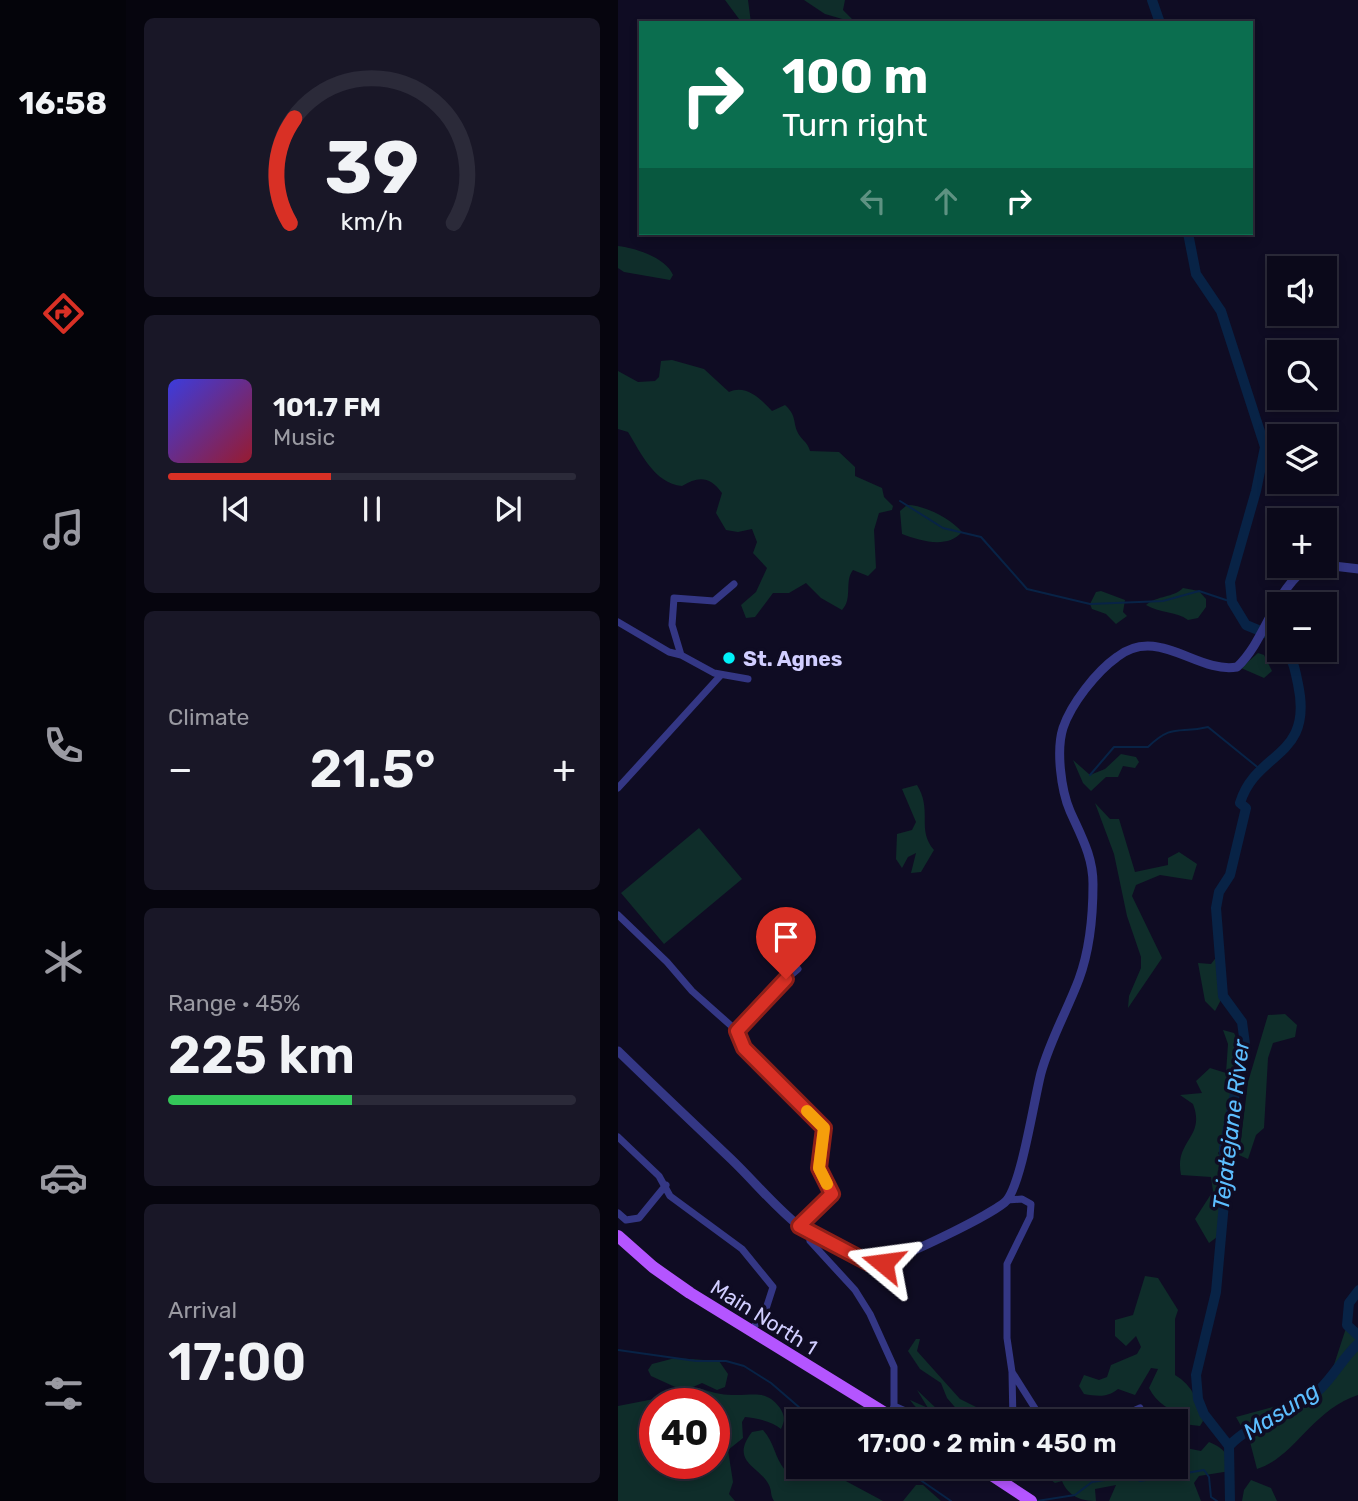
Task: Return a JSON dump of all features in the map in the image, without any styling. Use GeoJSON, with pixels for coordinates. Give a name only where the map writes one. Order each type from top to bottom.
{"type":"FeatureCollection","features":[{"type":"Feature","properties":{"kind":"main road","name":"Main North 1"},"geometry":{"type":"LineString","coordinates":[[618,1236],[662,1274],[750,1331],[885,1409]]}},
{"type":"Feature","properties":{"kind":"main road"},"geometry":{"type":"LineString","coordinates":[[998,1479],[1031,1501]]}},
{"type":"Feature","properties":{"kind":"street"},"geometry":{"type":"LineString","coordinates":[[1337,566],[1358,569]]}},
{"type":"Feature","properties":{"kind":"street"},"geometry":{"type":"LineString","coordinates":[[1007,1200],[1020,1164],[1045,1058],[1079,978],[1089,946],[1092,870],[1082,832],[1070,810],[1064,788],[1061,745],[1068,718],[1102,671],[1126,650],[1157,646],[1230,668],[1237,667],[1255,645],[1295,578]]}},
{"type":"Feature","properties":{"kind":"street"},"geometry":{"type":"LineString","coordinates":[[681,655],[672,625],[672,600],[677,597],[714,601],[734,584]]}},
{"type":"Feature","properties":{"kind":"street"},"geometry":{"type":"LineString","coordinates":[[618,622],[700,668],[721,675],[748,679]]}},
{"type":"Feature","properties":{"kind":"street"},"geometry":{"type":"LineString","coordinates":[[618,788],[721,675]]}},
{"type":"Feature","properties":{"kind":"street"},"geometry":{"type":"LineString","coordinates":[[618,915],[667,962],[692,991],[737,1031],[744,1048],[824,1128],[819,1168],[832,1194],[803,1229]]}},
{"type":"Feature","properties":{"kind":"street"},"geometry":{"type":"LineString","coordinates":[[737,1031],[773,990],[798,969]]}},
{"type":"Feature","properties":{"kind":"street"},"geometry":{"type":"LineString","coordinates":[[618,1051],[803,1229],[810,1241],[855,1290],[870,1314],[894,1367],[894,1409]]}},
{"type":"Feature","properties":{"kind":"street"},"geometry":{"type":"LineString","coordinates":[[618,1137],[666,1185],[670,1196],[742,1249],[773,1287],[764,1315],[750,1331]]}},
{"type":"Feature","properties":{"kind":"street"},"geometry":{"type":"LineString","coordinates":[[618,1213],[626,1220],[639,1218],[666,1185]]}},
{"type":"Feature","properties":{"kind":"street"},"geometry":{"type":"LineString","coordinates":[[803,1229],[876,1265],[955,1233],[1007,1200],[1022,1199],[1031,1204],[1030,1217],[1007,1264],[1013,1409]]}},
{"type":"Feature","properties":{"kind":"street"},"geometry":{"type":"LineString","coordinates":[[1012,1372],[1035,1409]]}},
{"type":"Feature","properties":{"kind":"green space"},"geometry":{"type":"Polygon","coordinates":[[[725,0],[748,0],[751,21],[741,21],[725,0]]]}},
{"type":"Feature","properties":{"kind":"green space"},"geometry":{"type":"Polygon","coordinates":[[[804,0],[845,0],[843,10],[854,21],[849,21],[825,14],[804,0]]]}},
{"type":"Feature","properties":{"kind":"green space"},"geometry":{"type":"Polygon","coordinates":[[[618,246],[657,259],[673,275],[670,280],[624,272],[618,268],[618,246]]]}},
{"type":"Feature","properties":{"kind":"green space"},"geometry":{"type":"Polygon","coordinates":[[[672,360],[704,369],[729,392],[747,391],[772,411],[785,405],[793,415],[798,434],[810,451],[839,452],[855,467],[855,476],[882,488],[884,497],[893,506],[892,510],[879,513],[874,530],[876,568],[868,576],[853,570],[849,579],[847,601],[842,610],[821,598],[806,583],[789,593],[773,593],[755,617],[746,618],[741,605],[756,592],[767,568],[753,553],[757,542],[752,529],[738,532],[726,530],[716,513],[722,493],[713,483],[699,479],[682,486],[672,484],[649,466],[628,432],[618,429],[618,371],[638,382],[655,381],[659,377],[661,361],[672,360]]]}},
{"type":"Feature","properties":{"kind":"green space"},"geometry":{"type":"Polygon","coordinates":[[[907,505],[936,513],[962,532],[941,542],[925,541],[902,534],[900,511],[907,505]]]}},
{"type":"Feature","properties":{"kind":"green space"},"geometry":{"type":"Polygon","coordinates":[[[1183,588],[1199,591],[1206,599],[1206,607],[1198,618],[1188,620],[1146,605],[1175,593],[1183,588]]]}},
{"type":"Feature","properties":{"kind":"green space"},"geometry":{"type":"Polygon","coordinates":[[[1101,591],[1125,600],[1123,612],[1127,616],[1116,624],[1106,614],[1092,609],[1090,604],[1096,592],[1101,591]]]}},
{"type":"Feature","properties":{"kind":"green space"},"geometry":{"type":"Polygon","coordinates":[[[1258,653],[1264,655],[1272,671],[1264,678],[1241,668],[1258,653]]]}},
{"type":"Feature","properties":{"kind":"green space"},"geometry":{"type":"Polygon","coordinates":[[[1121,754],[1136,757],[1139,762],[1135,768],[1123,766],[1118,777],[1106,777],[1091,791],[1083,783],[1073,760],[1090,775],[1105,769],[1121,754]]]}},
{"type":"Feature","properties":{"kind":"green space"},"geometry":{"type":"Polygon","coordinates":[[[917,785],[924,803],[926,835],[934,850],[921,872],[911,873],[916,853],[908,857],[902,868],[896,859],[897,834],[912,830],[916,822],[902,789],[917,785]]]}},
{"type":"Feature","properties":{"kind":"green space"},"geometry":{"type":"Polygon","coordinates":[[[1095,803],[1110,819],[1119,819],[1135,872],[1168,865],[1168,858],[1179,852],[1197,864],[1192,880],[1160,875],[1136,885],[1132,896],[1162,958],[1128,1008],[1129,996],[1141,968],[1141,957],[1127,916],[1114,854],[1095,803]]]}},
{"type":"Feature","properties":{"kind":"green space"},"geometry":{"type":"Polygon","coordinates":[[[699,828],[742,879],[664,944],[621,893],[699,828]]]}},
{"type":"Feature","properties":{"kind":"green space"},"geometry":{"type":"Polygon","coordinates":[[[1218,955],[1223,996],[1215,1011],[1205,1001],[1198,963],[1211,964],[1218,955]]]}},
{"type":"Feature","properties":{"kind":"green space"},"geometry":{"type":"Polygon","coordinates":[[[1285,1014],[1297,1025],[1295,1037],[1273,1043],[1268,1058],[1264,1128],[1256,1135],[1248,1159],[1239,1155],[1248,1082],[1268,1015],[1285,1014]]]}},
{"type":"Feature","properties":{"kind":"green space"},"geometry":{"type":"Polygon","coordinates":[[[1223,1030],[1234,1033],[1240,1045],[1225,1144],[1218,1153],[1225,1166],[1221,1234],[1209,1243],[1195,1219],[1213,1191],[1211,1177],[1181,1175],[1182,1154],[1196,1125],[1196,1115],[1193,1104],[1180,1095],[1202,1093],[1196,1081],[1210,1068],[1226,1073],[1228,1044],[1223,1030]]]}},
{"type":"Feature","properties":{"kind":"green space"},"geometry":{"type":"Polygon","coordinates":[[[1145,1276],[1158,1278],[1178,1310],[1175,1319],[1175,1375],[1191,1389],[1200,1407],[1203,1421],[1200,1426],[1188,1425],[1188,1409],[1170,1409],[1152,1394],[1149,1388],[1158,1369],[1151,1368],[1135,1395],[1118,1389],[1106,1395],[1084,1394],[1079,1386],[1084,1375],[1099,1380],[1107,1377],[1111,1365],[1137,1354],[1141,1347],[1136,1336],[1126,1346],[1115,1336],[1115,1320],[1133,1315],[1145,1276]]]}},
{"type":"Feature","properties":{"kind":"green space"},"geometry":{"type":"Polygon","coordinates":[[[1347,1325],[1358,1339],[1358,1395],[1328,1411],[1282,1455],[1257,1469],[1250,1442],[1236,1417],[1303,1399],[1331,1374],[1347,1325]]]}},
{"type":"Feature","properties":{"kind":"green space"},"geometry":{"type":"Polygon","coordinates":[[[916,1339],[920,1339],[917,1351],[960,1399],[977,1409],[957,1409],[947,1398],[941,1383],[920,1369],[908,1351],[916,1339]]]}},
{"type":"Feature","properties":{"kind":"green space"},"geometry":{"type":"Polygon","coordinates":[[[675,1358],[719,1361],[728,1374],[722,1388],[713,1388],[702,1383],[691,1388],[677,1388],[651,1376],[648,1370],[652,1364],[675,1358]]]}},
{"type":"Feature","properties":{"kind":"green space"},"geometry":{"type":"Polygon","coordinates":[[[917,1390],[937,1409],[917,1409],[910,1400],[928,1408],[917,1390]]]}},
{"type":"Feature","properties":{"kind":"green space"},"geometry":{"type":"Polygon","coordinates":[[[730,1394],[770,1398],[784,1416],[781,1429],[774,1424],[745,1417],[742,1422],[743,1438],[730,1448],[730,1394]]]}},
{"type":"Feature","properties":{"kind":"green space"},"geometry":{"type":"Polygon","coordinates":[[[639,1402],[639,1479],[730,1479],[730,1463],[733,1482],[729,1494],[735,1501],[618,1501],[618,1406],[639,1402]]]}},
{"type":"Feature","properties":{"kind":"green space"},"geometry":{"type":"Polygon","coordinates":[[[763,1430],[786,1470],[786,1479],[842,1479],[883,1501],[774,1501],[765,1478],[745,1457],[746,1442],[752,1432],[763,1430]]]}},
{"type":"Feature","properties":{"kind":"green space"},"geometry":{"type":"Polygon","coordinates":[[[1209,1442],[1219,1447],[1229,1460],[1230,1471],[1199,1476],[1194,1483],[1201,1501],[1109,1501],[1116,1485],[1095,1489],[1096,1501],[1085,1500],[1076,1497],[1062,1481],[1055,1483],[1050,1479],[1188,1479],[1188,1448],[1201,1451],[1209,1442]]]}},
{"type":"Feature","properties":{"kind":"green space"},"geometry":{"type":"Polygon","coordinates":[[[1251,1480],[1271,1488],[1277,1501],[1242,1501],[1244,1490],[1251,1480]]]}},
{"type":"Feature","properties":{"kind":"green space"},"geometry":{"type":"Polygon","coordinates":[[[916,1485],[923,1485],[941,1501],[903,1501],[916,1485]]]}},
{"type":"Feature","properties":{"kind":"waterway","name":"Tejatejane River"},"geometry":{"type":"LineString","coordinates":[[1152,0],[1159,21]]}},
{"type":"Feature","properties":{"kind":"waterway","name":"Tejatejane River"},"geometry":{"type":"LineString","coordinates":[[1188,235],[1196,274],[1221,311],[1265,447],[1256,491],[1230,582],[1232,602],[1246,625],[1267,634]]}},
{"type":"Feature","properties":{"kind":"waterway"},"geometry":{"type":"LineString","coordinates":[[900,501],[943,528],[981,537],[1027,589],[1090,604],[1163,601],[1199,591],[1232,602]]}},
{"type":"Feature","properties":{"kind":"waterway","name":"Tejatejane River"},"geometry":{"type":"LineString","coordinates":[[1230,1501],[1229,1446],[1204,1414],[1198,1399],[1196,1375],[1216,1292],[1226,1181],[1224,1148],[1245,1044],[1242,1022],[1223,996],[1216,908],[1219,892],[1230,875],[1246,808],[1240,803],[1248,786],[1291,741],[1298,727],[1301,708],[1292,662]]}},
{"type":"Feature","properties":{"kind":"waterway"},"geometry":{"type":"LineString","coordinates":[[1090,775],[1114,747],[1148,747],[1170,732],[1208,727],[1261,770]]}},
{"type":"Feature","properties":{"kind":"waterway","name":"Masung"},"geometry":{"type":"LineString","coordinates":[[1359,1290],[1349,1303],[1347,1325],[1359,1336]]}},
{"type":"Feature","properties":{"kind":"waterway","name":"Masung"},"geometry":{"type":"LineString","coordinates":[[1229,1446],[1250,1429],[1309,1398],[1325,1384],[1359,1343]]}},
{"type":"Feature","properties":{"kind":"waterway"},"geometry":{"type":"LineString","coordinates":[[618,1350],[696,1361],[726,1361],[744,1366],[771,1383],[801,1409]]}},
{"type":"Feature","properties":{"kind":"waterway"},"geometry":{"type":"LineString","coordinates":[[1037,1501],[1075,1495],[1092,1482],[1131,1476],[1140,1481],[1204,1470],[1209,1477],[1211,1497],[1217,1501]]}},
{"type":"Feature","properties":{"kind":"waterway"},"geometry":{"type":"LineString","coordinates":[[919,1479],[951,1501]]}},
{"type":"Feature","properties":{"kind":"slow traffic"},"geometry":{"type":"LineString","coordinates":[[807,1111],[824,1128],[819,1168],[827,1184]]}},
{"type":"Feature","properties":{"kind":"place","name":"St. Agnes"},"geometry":{"type":"Point","coordinates":[729,658]}},
{"type":"Feature","properties":{"kind":"route"},"geometry":{"type":"LineString","coordinates":[[786,979],[737,1031],[744,1048],[752,1057],[824,1128],[819,1168],[832,1194],[799,1226],[869,1263],[883,1263]]}}]}
